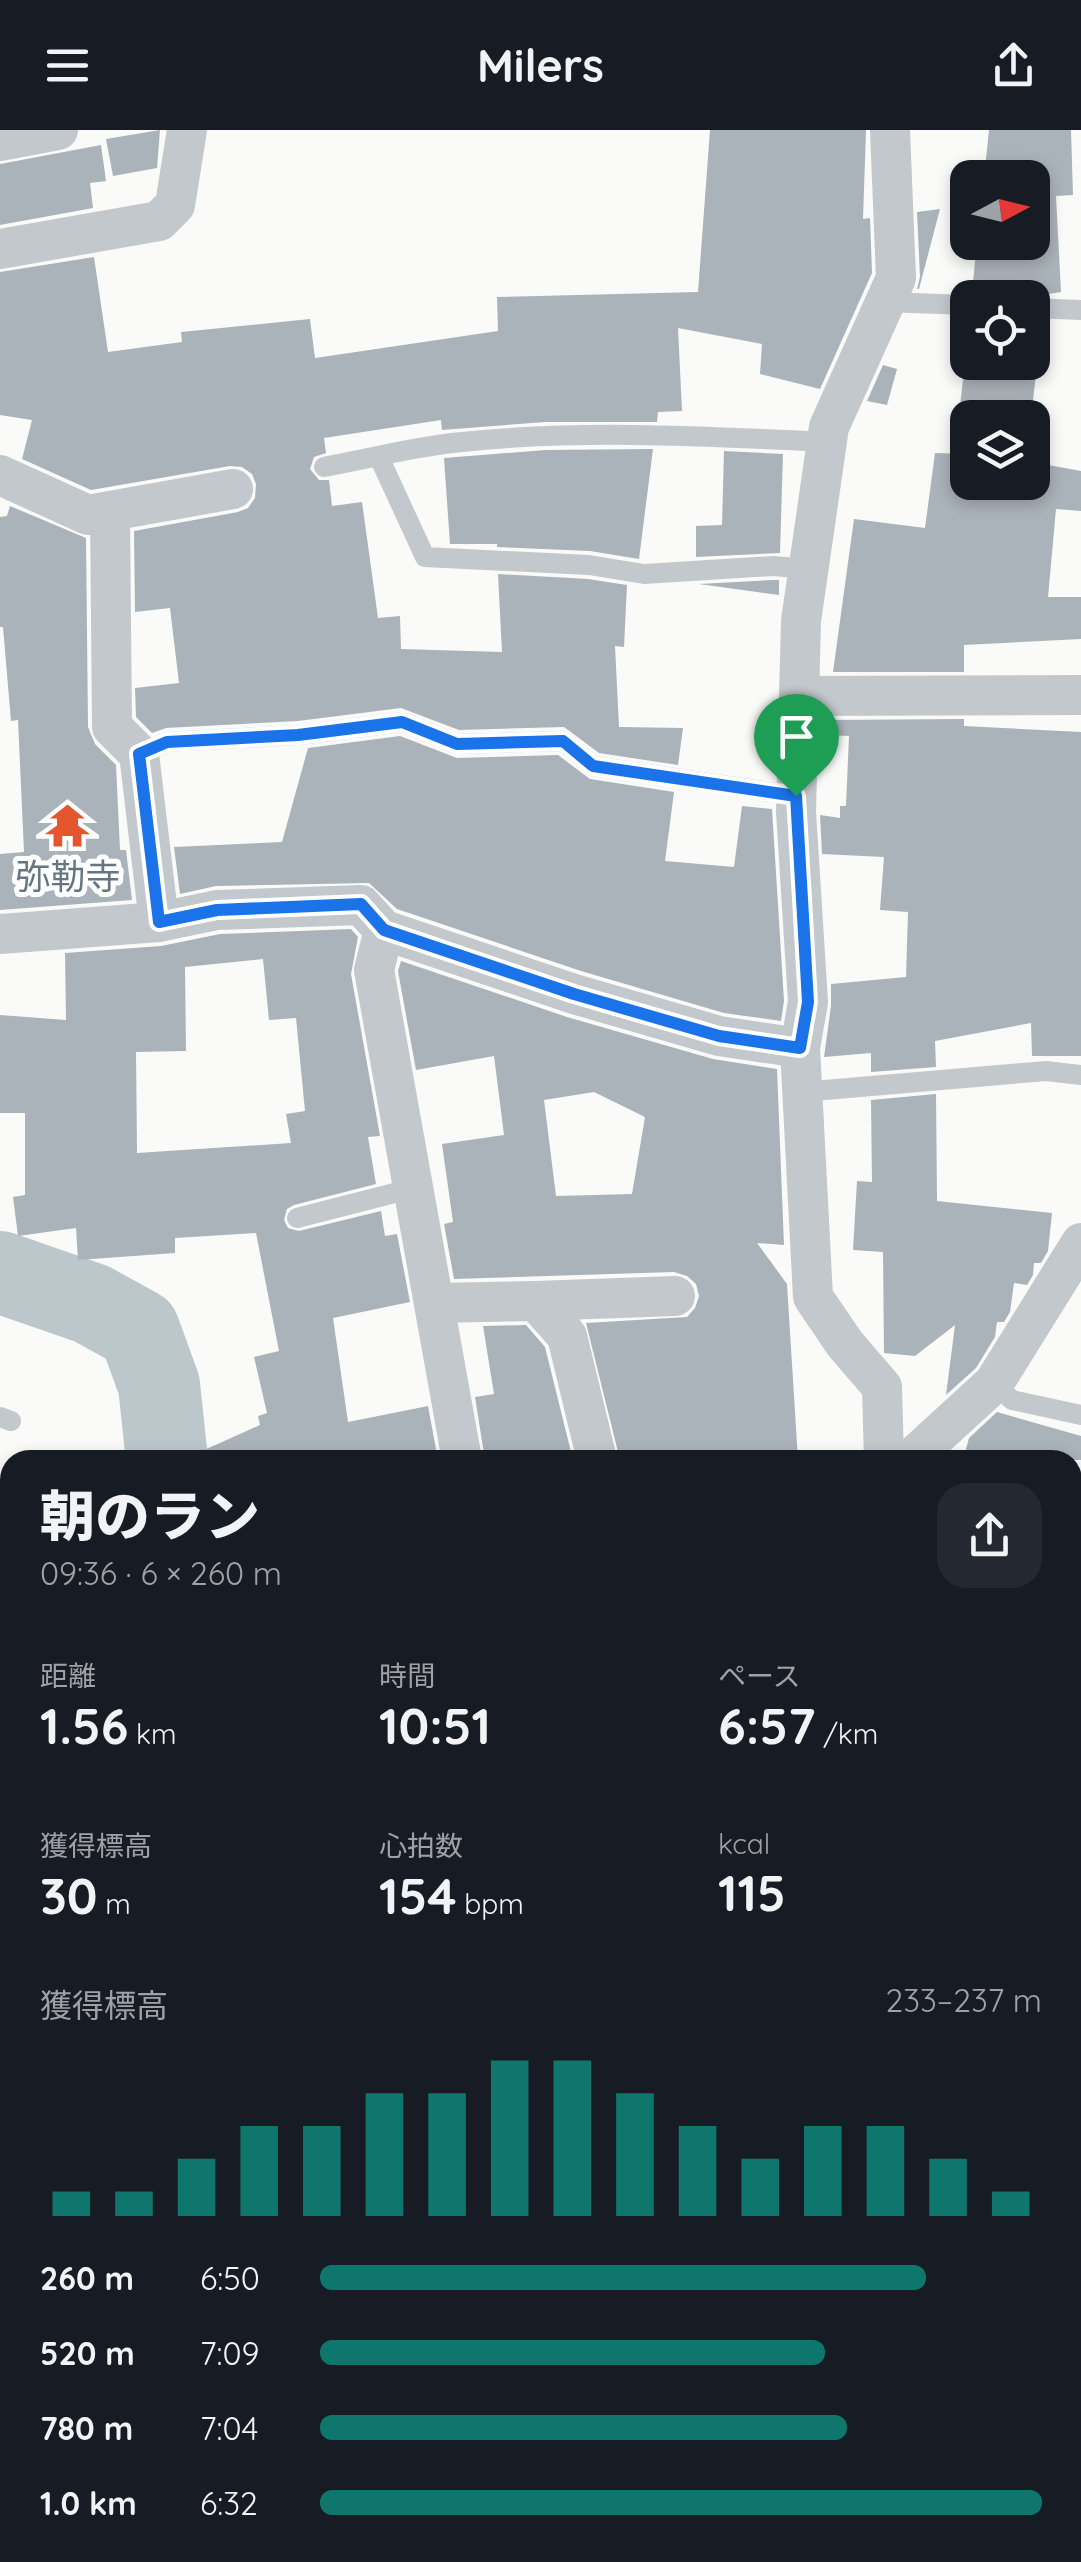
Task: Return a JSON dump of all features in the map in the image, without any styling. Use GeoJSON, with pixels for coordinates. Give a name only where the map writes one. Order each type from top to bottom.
{"type":"FeatureCollection","features":[{"type":"Feature","properties":{"kind":"street"},"geometry":{"type":"LineString","coordinates":[[0,141],[58,130]]}},
{"type":"Feature","properties":{"kind":"street"},"geometry":{"type":"LineString","coordinates":[[0,249],[159,221],[175,204],[187,130]]}},
{"type":"Feature","properties":{"kind":"street"},"geometry":{"type":"LineString","coordinates":[[884,1450],[882,1387],[845,1344],[813,1297],[800,1048],[808,1002],[796,796],[802,621],[826,442],[829,427],[896,278],[890,130]]}},
{"type":"Feature","properties":{"kind":"street"},"geometry":{"type":"LineString","coordinates":[[0,475],[88,515],[233,489]]}},
{"type":"Feature","properties":{"kind":"street"},"geometry":{"type":"LineString","coordinates":[[110,511],[112,727],[139,754],[159,922]]}},
{"type":"Feature","properties":{"kind":"street"},"geometry":{"type":"LineString","coordinates":[[800,696],[1081,695]]}},
{"type":"Feature","properties":{"kind":"street"},"geometry":{"type":"LineString","coordinates":[[0,934],[159,922],[217,910],[361,904],[384,930],[574,994],[719,1036],[800,1048]]}},
{"type":"Feature","properties":{"kind":"street"},"geometry":{"type":"LineString","coordinates":[[384,930],[374,970],[460,1450]]}},
{"type":"Feature","properties":{"kind":"street"},"geometry":{"type":"LineString","coordinates":[[921,1450],[994,1383],[1081,1243]]}},
{"type":"Feature","properties":{"kind":"street"},"geometry":{"type":"LineString","coordinates":[[434,1303],[675,1296]]}},
{"type":"Feature","properties":{"kind":"street"},"geometry":{"type":"LineString","coordinates":[[536,1302],[568,1336],[595,1450]]}},
{"type":"Feature","properties":{"kind":"lane"},"geometry":{"type":"LineString","coordinates":[[885,302],[950,304]]}},
{"type":"Feature","properties":{"kind":"lane"},"geometry":{"type":"LineString","coordinates":[[1050,309],[1081,310]]}},
{"type":"Feature","properties":{"kind":"lane"},"geometry":{"type":"LineString","coordinates":[[324,467],[451,443],[568,437],[701,436],[826,442]]}},
{"type":"Feature","properties":{"kind":"lane"},"geometry":{"type":"LineString","coordinates":[[379,457],[425,556],[589,565],[644,574],[773,566],[809,569]]}},
{"type":"Feature","properties":{"kind":"lane"},"geometry":{"type":"LineString","coordinates":[[139,754],[167,742],[298,735],[402,722],[457,744],[563,741],[593,766],[796,796]]}},
{"type":"Feature","properties":{"kind":"lane"},"geometry":{"type":"LineString","coordinates":[[802,1092],[1046,1071],[1081,1076]]}},
{"type":"Feature","properties":{"kind":"lane"},"geometry":{"type":"LineString","coordinates":[[297,1218],[414,1188]]}},
{"type":"Feature","properties":{"kind":"lane"},"geometry":{"type":"LineString","coordinates":[[994,1383],[1012,1400],[1081,1415]]}},
{"type":"Feature","properties":{"kind":"building"},"geometry":{"type":"Polygon","coordinates":[[[160,130],[157,168],[113,176],[106,139],[160,130]]]}},
{"type":"Feature","properties":{"kind":"building"},"geometry":{"type":"Polygon","coordinates":[[[710,130],[866,130],[863,219],[870,218],[872,273],[820,389],[760,374],[762,344],[678,328],[682,411],[658,412],[657,422],[545,422],[442,430],[441,420],[324,438],[326,453],[314,457],[310,469],[319,480],[329,480],[332,506],[362,502],[378,618],[400,616],[401,649],[502,652],[498,574],[627,585],[624,647],[615,646],[619,727],[683,728],[678,765],[599,753],[564,727],[459,730],[401,708],[298,721],[166,728],[152,733],[136,717],[135,688],[179,683],[170,608],[135,612],[134,531],[238,512],[248,508],[255,498],[256,484],[252,474],[242,467],[230,466],[91,490],[22,459],[32,420],[0,415],[0,272],[94,257],[108,352],[182,342],[181,332],[310,319],[315,358],[498,331],[497,297],[698,292],[710,130]]]}},
{"type":"Feature","properties":{"kind":"building"},"geometry":{"type":"Polygon","coordinates":[[[989,130],[1071,130],[1073,195],[1056,196],[1061,292],[1050,294],[1050,280],[973,280],[975,260],[1050,260],[1050,160],[986,160],[989,130]]]}},
{"type":"Feature","properties":{"kind":"building"},"geometry":{"type":"Polygon","coordinates":[[[101,145],[106,181],[90,183],[93,208],[0,225],[0,164],[101,145]]]}},
{"type":"Feature","properties":{"kind":"building"},"geometry":{"type":"Polygon","coordinates":[[[940,209],[919,289],[917,289],[917,212],[940,209]]]}},
{"type":"Feature","properties":{"kind":"building"},"geometry":{"type":"Polygon","coordinates":[[[883,365],[897,369],[887,405],[867,401],[883,365]]]}},
{"type":"Feature","properties":{"kind":"building"},"geometry":{"type":"Polygon","coordinates":[[[963,380],[1035,380],[1033,400],[961,400],[963,380]]]}},
{"type":"Feature","properties":{"kind":"building"},"geometry":{"type":"Polygon","coordinates":[[[653,449],[639,559],[590,551],[450,544],[444,458],[546,450],[653,449]]]}},
{"type":"Feature","properties":{"kind":"building"},"geometry":{"type":"Polygon","coordinates":[[[724,451],[783,454],[780,553],[696,557],[696,526],[722,525],[724,451]]]}},
{"type":"Feature","properties":{"kind":"building"},"geometry":{"type":"Polygon","coordinates":[[[935,453],[950,453],[950,500],[1050,500],[1050,465],[1081,471],[1081,511],[1056,509],[1048,597],[1081,597],[1081,639],[964,645],[964,672],[833,672],[854,519],[925,528],[935,453]]]}},
{"type":"Feature","properties":{"kind":"building"},"geometry":{"type":"Polygon","coordinates":[[[10,506],[86,538],[88,727],[95,744],[116,765],[120,850],[126,850],[132,900],[0,910],[0,854],[24,852],[18,720],[11,721],[0,627],[0,517],[7,516],[10,506]]]}},
{"type":"Feature","properties":{"kind":"building"},"geometry":{"type":"Polygon","coordinates":[[[773,580],[779,580],[779,595],[699,584],[773,580]]]}},
{"type":"Feature","properties":{"kind":"building"},"geometry":{"type":"Polygon","coordinates":[[[964,719],[964,726],[1081,732],[1081,1056],[1032,1056],[1031,1023],[935,1041],[936,1067],[871,1072],[871,1053],[824,1057],[831,984],[906,977],[908,912],[880,910],[884,857],[822,854],[820,815],[840,818],[840,806],[846,806],[849,736],[824,735],[826,720],[964,719]]]}},
{"type":"Feature","properties":{"kind":"building"},"geometry":{"type":"Polygon","coordinates":[[[400,736],[457,758],[558,755],[590,779],[674,792],[665,861],[734,867],[742,806],[772,809],[784,1001],[781,1021],[724,1013],[581,971],[397,909],[369,883],[216,886],[180,894],[174,847],[282,842],[308,748],[400,736]]]}},
{"type":"Feature","properties":{"kind":"building"},"geometry":{"type":"Polygon","coordinates":[[[351,929],[358,937],[351,974],[380,1136],[368,1137],[376,1184],[294,1205],[287,1209],[284,1220],[288,1228],[299,1231],[381,1211],[385,1236],[397,1234],[410,1302],[333,1318],[348,1422],[428,1406],[436,1450],[204,1450],[260,1425],[258,1416],[267,1413],[254,1357],[279,1351],[256,1233],[175,1238],[175,1253],[78,1260],[76,1228],[18,1236],[13,1197],[25,1195],[25,1113],[0,1113],[0,1015],[66,1020],[65,953],[161,946],[220,934],[351,929]],[[263,959],[185,967],[186,1051],[136,1052],[137,1153],[291,1143],[286,1114],[305,1111],[296,1018],[269,1020],[263,959]]]}},
{"type":"Feature","properties":{"kind":"building"},"geometry":{"type":"Polygon","coordinates":[[[401,961],[567,1017],[713,1059],[777,1069],[784,1245],[757,1243],[787,1284],[797,1450],[618,1450],[586,1323],[687,1317],[699,1296],[696,1284],[674,1272],[454,1279],[444,1224],[453,1222],[442,1144],[504,1135],[494,1056],[416,1070],[398,971],[401,961]],[[594,1092],[544,1100],[556,1196],[632,1194],[645,1117],[594,1092]]]}},
{"type":"Feature","properties":{"kind":"building"},"geometry":{"type":"Polygon","coordinates":[[[936,1094],[937,1201],[1052,1213],[1048,1251],[1041,1263],[1034,1263],[1027,1285],[1014,1283],[1010,1312],[1004,1322],[997,1322],[995,1337],[976,1368],[946,1395],[955,1325],[915,1356],[884,1353],[883,1252],[853,1250],[857,1181],[872,1182],[871,1100],[936,1094]]]}},
{"type":"Feature","properties":{"kind":"building"},"geometry":{"type":"Polygon","coordinates":[[[526,1325],[545,1347],[571,1450],[483,1450],[475,1397],[494,1394],[483,1326],[526,1325]]]}},
{"type":"Feature","properties":{"kind":"building"},"geometry":{"type":"Polygon","coordinates":[[[997,1412],[1081,1436],[1081,1450],[966,1450],[969,1438],[997,1412]]]}},
{"type":"Feature","properties":{"kind":"waterway"},"geometry":{"type":"LineString","coordinates":[[0,1272],[92,1304],[139,1330],[159,1385],[166,1450]]}},
{"type":"Feature","properties":{"kind":"place","name":"弥勒寺"},"geometry":{"type":"Point","coordinates":[68,826]}},
{"type":"Feature","properties":{"kind":"route"},"geometry":{"type":"LineString","coordinates":[[402,722],[457,744],[563,741],[593,766],[796,796],[808,1002],[800,1048],[719,1036],[574,994],[384,930],[361,904],[217,910],[159,922],[139,754],[167,742],[298,735],[402,722]]}}]}
